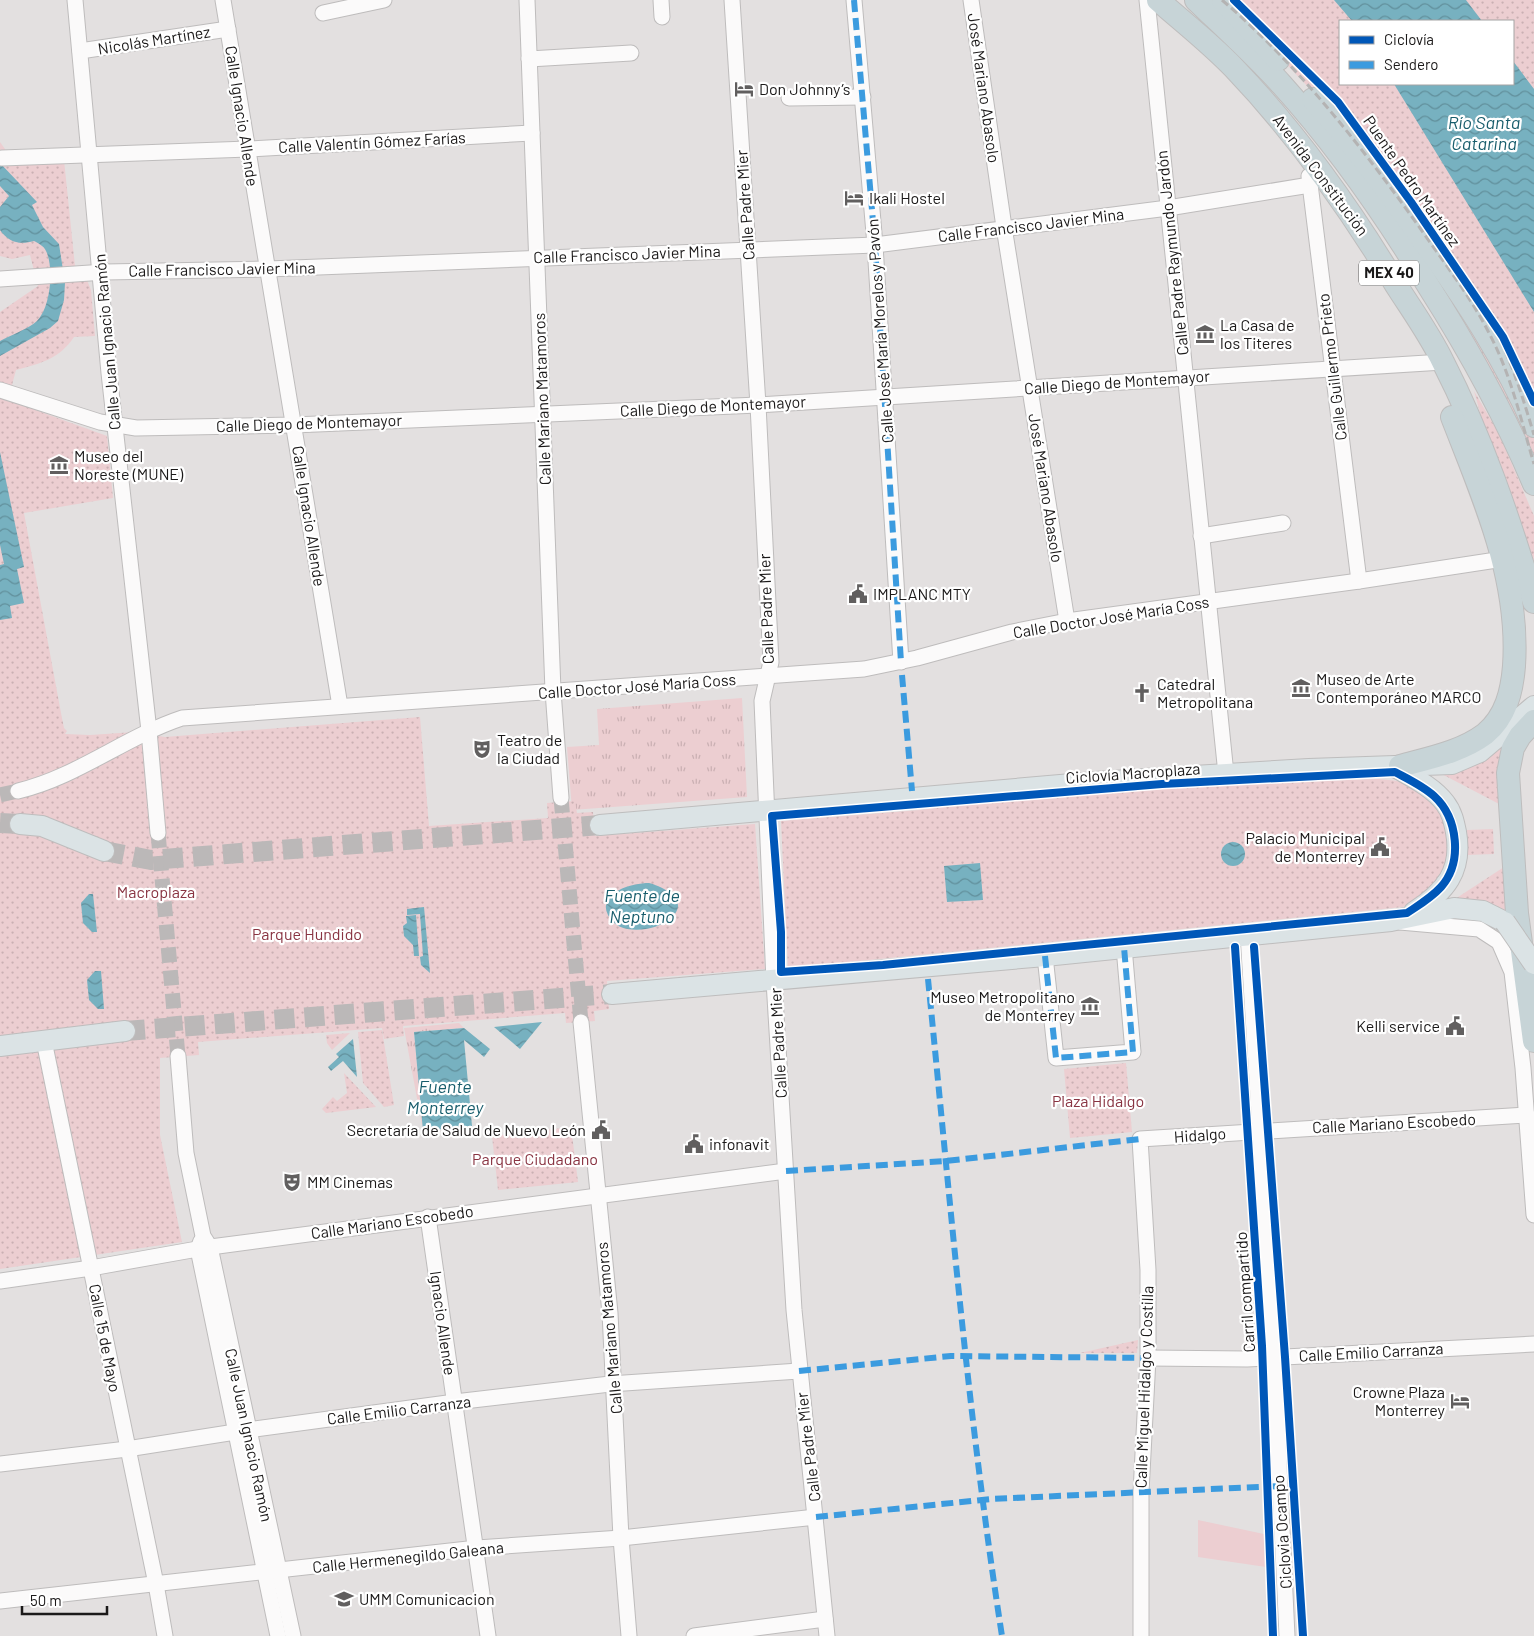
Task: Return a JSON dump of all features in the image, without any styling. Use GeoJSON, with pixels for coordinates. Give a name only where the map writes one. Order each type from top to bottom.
{"type":"FeatureCollection","features":[{"type":"Feature","properties":{"kind":"highway","name":"Avenida Constitución"},"geometry":{"type":"LineString","coordinates":[[1158,0],[1232,67],[1306,152],[1359,224],[1415,315],[1499,496],[1534,602]]}},
{"type":"Feature","properties":{"kind":"highway","name":"Avenida Constitución"},"geometry":{"type":"LineString","coordinates":[[1196,0],[1283,86],[1377,206],[1450,320],[1483,378],[1515,438],[1534,484]]}},
{"type":"Feature","properties":{"kind":"highway"},"geometry":{"type":"LineString","coordinates":[[1223,0],[1348,140],[1409,220],[1480,323],[1504,364],[1534,426]]}},
{"type":"Feature","properties":{"kind":"highway"},"geometry":{"type":"LineString","coordinates":[[1397,766],[1447,752],[1472,742],[1486,733],[1502,713],[1513,683],[1514,618],[1502,559],[1485,502],[1437,363]]}},
{"type":"Feature","properties":{"kind":"highway"},"geometry":{"type":"LineString","coordinates":[[1534,721],[1513,748],[1508,773],[1517,913],[1534,1041]]}},
{"type":"Feature","properties":{"kind":"main road"},"geometry":{"type":"LineString","coordinates":[[600,825],[1065,785],[1226,774],[1452,764],[1466,760],[1480,752],[1534,706]]}},
{"type":"Feature","properties":{"kind":"main road"},"geometry":{"type":"LineString","coordinates":[[1397,766],[1419,781],[1446,804],[1454,822],[1458,843],[1455,866],[1446,886],[1433,900],[1399,919]]}},
{"type":"Feature","properties":{"kind":"main road"},"geometry":{"type":"LineString","coordinates":[[20,824],[42,826],[104,851]]}},
{"type":"Feature","properties":{"kind":"main road"},"geometry":{"type":"LineString","coordinates":[[612,994],[1045,956],[1399,919],[1445,909],[1464,908],[1493,914],[1505,922],[1534,964]]}},
{"type":"Feature","properties":{"kind":"main road"},"geometry":{"type":"LineString","coordinates":[[0,1046],[125,1031]]}},
{"type":"Feature","properties":{"kind":"street","name":"Calle Juan Ignacio Ramón"},"geometry":{"type":"LineString","coordinates":[[75,0],[115,426],[149,731],[158,832]]}},
{"type":"Feature","properties":{"kind":"street","name":"Calle Ignacio Allende"},"geometry":{"type":"LineString","coordinates":[[223,0],[340,706]]}},
{"type":"Feature","properties":{"kind":"street"},"geometry":{"type":"LineString","coordinates":[[323,13],[384,0]]}},
{"type":"Feature","properties":{"kind":"street","name":"Calle Mariano Matamoros"},"geometry":{"type":"LineString","coordinates":[[527,0],[553,691],[561,798]]}},
{"type":"Feature","properties":{"kind":"street"},"geometry":{"type":"LineString","coordinates":[[661,0],[662,17]]}},
{"type":"Feature","properties":{"kind":"street","name":"Calle Padre Mier"},"geometry":{"type":"LineString","coordinates":[[732,0],[758,404],[771,662],[762,701],[774,981],[799,1371],[816,1517],[827,1636]]}},
{"type":"Feature","properties":{"kind":"street","name":"Calle José María Morelos y Pavón"},"geometry":{"type":"LineString","coordinates":[[854,0],[875,245],[901,662]]}},
{"type":"Feature","properties":{"kind":"street","name":"José Mariano Abasolo"},"geometry":{"type":"LineString","coordinates":[[971,0],[1004,227],[1067,621]]}},
{"type":"Feature","properties":{"kind":"street","name":"Calle Padre Raymundo Jardón"},"geometry":{"type":"LineString","coordinates":[[1147,0],[1226,774]]}},
{"type":"Feature","properties":{"kind":"street","name":"Nicolás Martínez"},"geometry":{"type":"LineString","coordinates":[[80,52],[228,29]]}},
{"type":"Feature","properties":{"kind":"street"},"geometry":{"type":"LineString","coordinates":[[529,60],[632,53]]}},
{"type":"Feature","properties":{"kind":"street"},"geometry":{"type":"LineString","coordinates":[[789,98],[863,97]]}},
{"type":"Feature","properties":{"kind":"street","name":"Calle Valentín Gómez Farías"},"geometry":{"type":"LineString","coordinates":[[2,158],[89,153],[248,149],[532,133]]}},
{"type":"Feature","properties":{"kind":"street","name":"Calle Guillermo Prieto"},"geometry":{"type":"LineString","coordinates":[[1306,152],[1359,581]]}},
{"type":"Feature","properties":{"kind":"street","name":"Calle Francisco Javier Mina"},"geometry":{"type":"LineString","coordinates":[[0,279],[101,272],[268,269],[875,245],[1004,227],[1168,208],[1310,185]]}},
{"type":"Feature","properties":{"kind":"street","name":"Calle Diego de Montemayor"},"geometry":{"type":"LineString","coordinates":[[3,391],[115,426],[136,428],[294,425],[884,398],[1437,363]]}},
{"type":"Feature","properties":{"kind":"street"},"geometry":{"type":"LineString","coordinates":[[1201,536],[1283,523]]}},
{"type":"Feature","properties":{"kind":"street","name":"Calle Doctor José María Coss"},"geometry":{"type":"LineString","coordinates":[[18,791],[56,779],[149,731],[182,718],[864,669],[901,662],[1012,632],[1067,621],[1359,581],[1502,559]]}},
{"type":"Feature","properties":{"kind":"street"},"geometry":{"type":"LineString","coordinates":[[1399,919],[1422,926],[1469,926],[1491,934],[1499,942],[1512,972],[1518,1016],[1534,1215]]}},
{"type":"Feature","properties":{"kind":"street"},"geometry":{"type":"LineString","coordinates":[[1248,934],[1274,1357],[1287,1636]]}},
{"type":"Feature","properties":{"kind":"street"},"geometry":{"type":"LineString","coordinates":[[1045,956],[1056,1058],[1132,1052],[1124,947]]}},
{"type":"Feature","properties":{"kind":"street","name":"Calle Mariano Matamoros"},"geometry":{"type":"LineString","coordinates":[[581,1022],[615,1384],[621,1538],[629,1636]]}},
{"type":"Feature","properties":{"kind":"street","name":"Calle 15 de Mayo"},"geometry":{"type":"LineString","coordinates":[[44,1041],[156,1584],[165,1636]]}},
{"type":"Feature","properties":{"kind":"street","name":"Calle Juan Ignacio Ramón"},"geometry":{"type":"LineString","coordinates":[[178,1056],[186,1153],[204,1244],[272,1572],[293,1636]]}},
{"type":"Feature","properties":{"kind":"street","name":"Calle Mariano Escobedo"},"geometry":{"type":"LineString","coordinates":[[1261,1131],[1527,1115]]}},
{"type":"Feature","properties":{"kind":"street","name":"Hidalgo"},"geometry":{"type":"LineString","coordinates":[[1140,1139],[1261,1131]]}},
{"type":"Feature","properties":{"kind":"street","name":"Calle Miguel Hidalgo y Costilla"},"geometry":{"type":"LineString","coordinates":[[1140,1139],[1148,1270],[1148,1358],[1141,1492],[1141,1636]]}},
{"type":"Feature","properties":{"kind":"street","name":"Calle Mariano Escobedo"},"geometry":{"type":"LineString","coordinates":[[0,1281],[91,1268],[204,1244],[786,1171]]}},
{"type":"Feature","properties":{"kind":"street","name":"Ignacio Allende"},"geometry":{"type":"LineString","coordinates":[[428,1217],[477,1548],[488,1636]]}},
{"type":"Feature","properties":{"kind":"street","name":"Calle Emilio Carranza"},"geometry":{"type":"LineString","coordinates":[[1148,1358],[1274,1357],[1534,1344]]}},
{"type":"Feature","properties":{"kind":"street","name":"Calle Emilio Carranza"},"geometry":{"type":"LineString","coordinates":[[0,1464],[127,1449],[242,1431],[455,1402],[615,1384],[799,1371]]}},
{"type":"Feature","properties":{"kind":"street","name":"Calle Hermenegildo Galeana"},"geometry":{"type":"LineString","coordinates":[[0,1601],[477,1548],[621,1538],[816,1517]]}},
{"type":"Feature","properties":{"kind":"street","name":"Calle Juan Ignacio Ramón"},"geometry":{"type":"LineString","coordinates":[[272,1572],[278,1636]]}},
{"type":"Feature","properties":{"kind":"street"},"geometry":{"type":"LineString","coordinates":[[694,1636],[825,1619]]}},
{"type":"Feature","properties":{"kind":"green space"},"geometry":{"type":"Polygon","coordinates":[[[1225,0],[1534,0],[1534,462],[1457,306],[1312,91],[1225,0]]]}},
{"type":"Feature","properties":{"kind":"green space","name":"Macroplaza"},"geometry":{"type":"Polygon","coordinates":[[[0,142],[15,163],[64,160],[75,266],[87,280],[91,290],[95,336],[74,337],[62,350],[49,359],[16,370],[8,400],[107,436],[113,498],[24,513],[61,713],[64,728],[67,731],[65,734],[90,735],[135,732],[165,737],[420,717],[429,826],[548,818],[547,803],[575,801],[577,813],[593,812],[595,836],[755,824],[765,969],[607,981],[609,1009],[594,1011],[595,1021],[566,1023],[565,1013],[403,1026],[404,1036],[384,1039],[382,1028],[198,1042],[199,1055],[160,1058],[160,1135],[182,1242],[0,1269],[0,312],[38,286],[30,255],[12,259],[0,256],[0,142]]]}},
{"type":"Feature","properties":{"kind":"green space"},"geometry":{"type":"Polygon","coordinates":[[[1474,391],[1498,432],[1534,516],[1534,561],[1486,434],[1474,391]]]}},
{"type":"Feature","properties":{"kind":"green space"},"geometry":{"type":"Polygon","coordinates":[[[742,698],[747,797],[572,810],[567,747],[599,745],[597,709],[742,698]]]}},
{"type":"Feature","properties":{"kind":"green space"},"geometry":{"type":"Polygon","coordinates":[[[1510,731],[1501,805],[1436,771],[1510,731]]]}},
{"type":"Feature","properties":{"kind":"green space"},"geometry":{"type":"Polygon","coordinates":[[[1378,779],[1404,783],[1419,790],[1429,798],[1437,809],[1447,832],[1447,858],[1437,882],[1426,894],[1403,907],[788,968],[781,821],[920,810],[1040,794],[1124,788],[1378,779]]]}},
{"type":"Feature","properties":{"kind":"green space"},"geometry":{"type":"Polygon","coordinates":[[[1493,829],[1494,854],[1468,855],[1467,830],[1493,829]]]}},
{"type":"Feature","properties":{"kind":"green space"},"geometry":{"type":"Polygon","coordinates":[[[1504,867],[1506,917],[1449,903],[1504,867]]]}},
{"type":"Feature","properties":{"kind":"green space"},"geometry":{"type":"Polygon","coordinates":[[[459,1023],[464,1028],[414,1032],[423,1131],[404,1028],[459,1023]]]}},
{"type":"Feature","properties":{"kind":"green space"},"geometry":{"type":"Polygon","coordinates":[[[382,1030],[394,1105],[384,1107],[363,1083],[358,1032],[382,1030]]]}},
{"type":"Feature","properties":{"kind":"green space"},"geometry":{"type":"Polygon","coordinates":[[[350,1033],[332,1050],[327,1043],[326,1035],[350,1033]]]}},
{"type":"Feature","properties":{"kind":"green space","name":"Plaza Hidalgo"},"geometry":{"type":"Polygon","coordinates":[[[1126,1063],[1132,1132],[1070,1138],[1064,1069],[1126,1063]]]}},
{"type":"Feature","properties":{"kind":"green space"},"geometry":{"type":"Polygon","coordinates":[[[344,1073],[376,1107],[326,1113],[322,1109],[333,1097],[337,1101],[347,1093],[344,1073]]]}},
{"type":"Feature","properties":{"kind":"green space","name":"Parque Ciudadano"},"geometry":{"type":"Polygon","coordinates":[[[571,1127],[578,1182],[498,1190],[492,1136],[571,1127]]]}},
{"type":"Feature","properties":{"kind":"green space"},"geometry":{"type":"Polygon","coordinates":[[[1138,1340],[1137,1353],[1080,1353],[1138,1340]]]}},
{"type":"Feature","properties":{"kind":"green space"},"geometry":{"type":"Polygon","coordinates":[[[1198,1520],[1264,1534],[1266,1567],[1198,1557],[1198,1520]]]}},
{"type":"Feature","properties":{"kind":"water"},"geometry":{"type":"Polygon","coordinates":[[[1334,0],[1466,0],[1481,20],[1351,20],[1334,0]]]}},
{"type":"Feature","properties":{"kind":"water","name":"Río Santa Catarina"},"geometry":{"type":"Polygon","coordinates":[[[1514,62],[1534,89],[1534,312],[1395,85],[1514,85],[1514,62]]]}},
{"type":"Feature","properties":{"kind":"water"},"geometry":{"type":"Polygon","coordinates":[[[0,163],[37,202],[32,205],[43,227],[59,244],[65,283],[64,300],[58,321],[50,328],[0,356],[0,341],[29,327],[42,315],[50,287],[50,267],[46,251],[42,246],[34,241],[15,242],[7,238],[0,230],[0,207],[9,196],[0,186],[0,163]]]}},
{"type":"Feature","properties":{"kind":"water"},"geometry":{"type":"Polygon","coordinates":[[[0,452],[24,567],[17,569],[24,603],[10,606],[12,618],[0,620],[0,565],[4,564],[0,545],[0,452]]]}},
{"type":"Feature","properties":{"kind":"water"},"geometry":{"type":"Polygon","coordinates":[[[1233,842],[1238,843],[1244,849],[1244,859],[1238,865],[1233,866],[1228,865],[1222,859],[1221,854],[1222,849],[1228,843],[1233,842]]]}},
{"type":"Feature","properties":{"kind":"water"},"geometry":{"type":"Polygon","coordinates":[[[980,863],[983,900],[947,902],[944,866],[980,863]]]}},
{"type":"Feature","properties":{"kind":"water","name":"Fuente de Neptuno"},"geometry":{"type":"Polygon","coordinates":[[[649,883],[668,891],[677,901],[676,912],[670,919],[656,927],[637,930],[620,927],[613,922],[608,915],[606,907],[612,895],[626,887],[649,883]]]}},
{"type":"Feature","properties":{"kind":"water"},"geometry":{"type":"Polygon","coordinates":[[[89,894],[93,894],[97,932],[92,932],[83,923],[81,903],[89,894]]]}},
{"type":"Feature","properties":{"kind":"water"},"geometry":{"type":"Polygon","coordinates":[[[424,907],[430,973],[421,965],[420,957],[423,956],[420,914],[407,915],[407,909],[424,907]]]}},
{"type":"Feature","properties":{"kind":"water"},"geometry":{"type":"Polygon","coordinates":[[[416,915],[419,956],[414,956],[413,945],[404,936],[403,926],[407,923],[406,916],[416,915]]]}},
{"type":"Feature","properties":{"kind":"water"},"geometry":{"type":"Polygon","coordinates":[[[95,971],[101,971],[104,1009],[98,1009],[89,1000],[87,980],[95,971]]]}},
{"type":"Feature","properties":{"kind":"water"},"geometry":{"type":"Polygon","coordinates":[[[542,1022],[520,1049],[494,1027],[542,1022]]]}},
{"type":"Feature","properties":{"kind":"water","name":"Fuente Monterrey"},"geometry":{"type":"Polygon","coordinates":[[[464,1028],[490,1049],[484,1057],[464,1040],[472,1126],[423,1131],[414,1032],[464,1028]]]}},
{"type":"Feature","properties":{"kind":"water"},"geometry":{"type":"Polygon","coordinates":[[[353,1039],[357,1077],[343,1061],[331,1071],[328,1067],[339,1057],[336,1054],[353,1039]]]}},
{"type":"Feature","properties":{"kind":"tunnel"},"geometry":{"type":"LineString","coordinates":[[0,795],[18,791]]}},
{"type":"Feature","properties":{"kind":"tunnel"},"geometry":{"type":"LineString","coordinates":[[561,798],[581,1022]]}},
{"type":"Feature","properties":{"kind":"tunnel"},"geometry":{"type":"LineString","coordinates":[[0,823],[20,824]]}},
{"type":"Feature","properties":{"kind":"tunnel"},"geometry":{"type":"LineString","coordinates":[[104,851],[151,860],[600,825]]}},
{"type":"Feature","properties":{"kind":"tunnel"},"geometry":{"type":"LineString","coordinates":[[158,833],[178,1056]]}},
{"type":"Feature","properties":{"kind":"tunnel"},"geometry":{"type":"LineString","coordinates":[[125,1031],[612,994]]}},
{"type":"Feature","properties":{"kind":"railway"},"geometry":{"type":"LineString","coordinates":[[1222,0],[1277,52],[1328,108],[1398,197],[1466,294],[1483,321],[1504,366],[1534,464]]}},
{"type":"Feature","properties":{"kind":"railway"},"geometry":{"type":"LineString","coordinates":[[1237,0],[1273,33],[1306,68],[1368,142],[1480,300],[1511,366],[1534,435]]}},
{"type":"Feature","properties":{"kind":"marked path"},"geometry":{"type":"LineString","coordinates":[[854,0],[875,245],[901,662]]}},
{"type":"Feature","properties":{"kind":"marked path"},"geometry":{"type":"LineString","coordinates":[[902,675],[912,791]]}},
{"type":"Feature","properties":{"kind":"marked path"},"geometry":{"type":"LineString","coordinates":[[1045,956],[1056,1058],[1133,1052],[1124,947]]}},
{"type":"Feature","properties":{"kind":"marked path"},"geometry":{"type":"LineString","coordinates":[[928,979],[969,1390],[1002,1636]]}},
{"type":"Feature","properties":{"kind":"marked path"},"geometry":{"type":"LineString","coordinates":[[786,1171],[946,1161],[1140,1139]]}},
{"type":"Feature","properties":{"kind":"marked path"},"geometry":{"type":"LineString","coordinates":[[799,1371],[951,1356],[1148,1358]]}},
{"type":"Feature","properties":{"kind":"marked path"},"geometry":{"type":"LineString","coordinates":[[816,1517],[991,1499],[1280,1486]]}},
{"type":"Feature","properties":{"kind":"cycle path","name":"Puente Pedro Martínez"},"geometry":{"type":"LineString","coordinates":[[1234,0],[1338,102],[1411,202],[1503,337],[1534,402]]}},
{"type":"Feature","properties":{"kind":"cycle path","name":"Ciclovía Macroplaza"},"geometry":{"type":"LineString","coordinates":[[1395,772],[1425,789],[1442,805],[1453,828],[1455,840],[1453,865],[1448,877],[1433,895],[1407,913],[883,965],[781,972],[781,932],[772,816],[1162,784],[1395,772]]}},
{"type":"Feature","properties":{"kind":"cycle path","name":"Carril compartido"},"geometry":{"type":"LineString","coordinates":[[1235,947],[1262,1346],[1273,1636]]}},
{"type":"Feature","properties":{"kind":"cycle path","name":"Ciclovia Ocampo"},"geometry":{"type":"LineString","coordinates":[[1254,947],[1285,1357],[1303,1636]]}},
{"type":"Feature","properties":{"kind":"place","name":"Don Johnny’s"},"geometry":{"type":"Point","coordinates":[744,89]}},
{"type":"Feature","properties":{"kind":"place","name":"Ikali Hostel"},"geometry":{"type":"Point","coordinates":[854,198]}},
{"type":"Feature","properties":{"kind":"place","name":"La Casa de los Titeres"},"geometry":{"type":"Point","coordinates":[1205,334]}},
{"type":"Feature","properties":{"kind":"place","name":"Museo del Noreste (MUNE)"},"geometry":{"type":"Point","coordinates":[59,465]}},
{"type":"Feature","properties":{"kind":"place","name":"IMPLANC MTY"},"geometry":{"type":"Point","coordinates":[858,594]}},
{"type":"Feature","properties":{"kind":"place","name":"Museo de Arte Contemporáneo MARCO"},"geometry":{"type":"Point","coordinates":[1301,688]}},
{"type":"Feature","properties":{"kind":"place","name":"Catedral Metropolitana"},"geometry":{"type":"Point","coordinates":[1142,693]}},
{"type":"Feature","properties":{"kind":"place","name":"Teatro de la Ciudad"},"geometry":{"type":"Point","coordinates":[482,749]}},
{"type":"Feature","properties":{"kind":"place","name":"Palacio Municipal de Monterrey"},"geometry":{"type":"Point","coordinates":[1380,847]}},
{"type":"Feature","properties":{"kind":"place","name":"Museo Metropolitano de Monterrey"},"geometry":{"type":"Point","coordinates":[1090,1006]}},
{"type":"Feature","properties":{"kind":"place","name":"Kelli service"},"geometry":{"type":"Point","coordinates":[1455,1026]}},
{"type":"Feature","properties":{"kind":"place","name":"Secretaría de Salud de Nuevo León"},"geometry":{"type":"Point","coordinates":[601,1130]}},
{"type":"Feature","properties":{"kind":"place","name":"infonavit"},"geometry":{"type":"Point","coordinates":[694,1144]}},
{"type":"Feature","properties":{"kind":"place","name":"MM Cinemas"},"geometry":{"type":"Point","coordinates":[292,1182]}},
{"type":"Feature","properties":{"kind":"place","name":"Crowne Plaza Monterrey"},"geometry":{"type":"Point","coordinates":[1460,1401]}},
{"type":"Feature","properties":{"kind":"place","name":"UMM Comunicacion"},"geometry":{"type":"Point","coordinates":[344,1599]}},
{"type":"Feature","properties":{"kind":"park label","name":"Parque Hundido"},"geometry":{"type":"Point","coordinates":[307,934]}}]}
